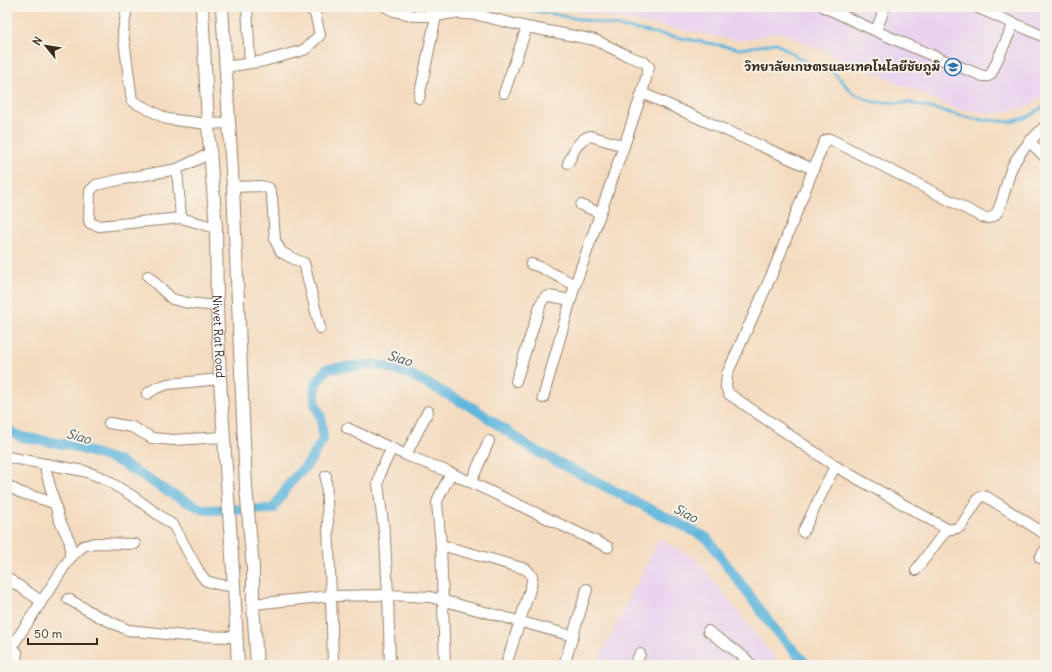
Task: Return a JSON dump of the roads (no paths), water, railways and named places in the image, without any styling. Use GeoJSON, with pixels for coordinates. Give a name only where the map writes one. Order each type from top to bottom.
{"type":"FeatureCollection","features":[{"type":"Feature","properties":{"kind":"main road","name":"Niwet Rat Road"},"geometry":{"type":"LineString","coordinates":[[202,7],[208,124],[216,228],[220,379],[238,665]]}},
{"type":"Feature","properties":{"kind":"main road","name":"Niwet Rat Road"},"geometry":{"type":"LineString","coordinates":[[222,7],[233,187],[246,488],[253,568],[253,604],[257,665]]}},
{"type":"Feature","properties":{"kind":"street"},"geometry":{"type":"LineString","coordinates":[[127,7],[123,32],[132,101],[167,118],[208,124],[229,123]]}},
{"type":"Feature","properties":{"kind":"street"},"geometry":{"type":"LineString","coordinates":[[247,7],[250,63]]}},
{"type":"Feature","properties":{"kind":"street"},"geometry":{"type":"LineString","coordinates":[[226,67],[264,61],[304,50],[320,35],[315,13],[307,7]]}},
{"type":"Feature","properties":{"kind":"street"},"geometry":{"type":"LineString","coordinates":[[386,7],[394,11],[415,16],[436,16],[453,13],[478,15],[527,27],[595,40],[644,62],[648,67],[642,93],[575,285],[543,398]]}},
{"type":"Feature","properties":{"kind":"street"},"geometry":{"type":"LineString","coordinates":[[824,7],[938,58],[983,76],[988,76],[991,74],[1014,23]]}},
{"type":"Feature","properties":{"kind":"street"},"geometry":{"type":"LineString","coordinates":[[876,31],[885,7]]}},
{"type":"Feature","properties":{"kind":"street"},"geometry":{"type":"LineString","coordinates":[[976,7],[1045,37]]}},
{"type":"Feature","properties":{"kind":"street"},"geometry":{"type":"LineString","coordinates":[[419,98],[436,16]]}},
{"type":"Feature","properties":{"kind":"street"},"geometry":{"type":"LineString","coordinates":[[504,93],[527,27]]}},
{"type":"Feature","properties":{"kind":"street"},"geometry":{"type":"LineString","coordinates":[[642,93],[813,169]]}},
{"type":"Feature","properties":{"kind":"street"},"geometry":{"type":"LineString","coordinates":[[1045,126],[1029,141],[1019,155],[1012,168],[998,210],[994,216],[988,218],[982,217],[830,139],[826,140],[813,169],[773,272],[727,374],[726,387],[729,394],[834,466],[947,529],[957,529],[961,526],[979,498],[987,496],[1045,534]]}},
{"type":"Feature","properties":{"kind":"street"},"geometry":{"type":"LineString","coordinates":[[568,163],[580,142],[585,137],[590,136],[624,146]]}},
{"type":"Feature","properties":{"kind":"street"},"geometry":{"type":"LineString","coordinates":[[1029,141],[1045,157]]}},
{"type":"Feature","properties":{"kind":"street"},"geometry":{"type":"LineString","coordinates":[[210,153],[177,169],[96,185],[90,191],[89,220],[90,223],[99,226],[181,218],[216,228]]}},
{"type":"Feature","properties":{"kind":"street"},"geometry":{"type":"LineString","coordinates":[[177,169],[181,218]]}},
{"type":"Feature","properties":{"kind":"street"},"geometry":{"type":"LineString","coordinates":[[233,187],[260,186],[269,188],[272,197],[276,240],[282,252],[304,263],[320,328]]}},
{"type":"Feature","properties":{"kind":"street"},"geometry":{"type":"LineString","coordinates":[[581,205],[600,213]]}},
{"type":"Feature","properties":{"kind":"street"},"geometry":{"type":"LineString","coordinates":[[532,264],[575,285]]}},
{"type":"Feature","properties":{"kind":"street"},"geometry":{"type":"LineString","coordinates":[[148,276],[172,299],[188,303],[217,306]]}},
{"type":"Feature","properties":{"kind":"street"},"geometry":{"type":"LineString","coordinates":[[516,381],[528,340],[543,300],[548,296],[571,300]]}},
{"type":"Feature","properties":{"kind":"street"},"geometry":{"type":"LineString","coordinates":[[147,394],[156,388],[168,384],[220,379]]}},
{"type":"Feature","properties":{"kind":"street"},"geometry":{"type":"LineString","coordinates":[[406,455],[428,411]]}},
{"type":"Feature","properties":{"kind":"street"},"geometry":{"type":"LineString","coordinates":[[109,422],[132,427],[152,438],[173,440],[224,437]]}},
{"type":"Feature","properties":{"kind":"street"},"geometry":{"type":"LineString","coordinates":[[347,428],[471,482],[608,547]]}},
{"type":"Feature","properties":{"kind":"street"},"geometry":{"type":"LineString","coordinates":[[471,482],[489,440]]}},
{"type":"Feature","properties":{"kind":"street"},"geometry":{"type":"LineString","coordinates":[[390,665],[385,539],[378,484],[380,470],[392,448]]}},
{"type":"Feature","properties":{"kind":"street"},"geometry":{"type":"LineString","coordinates":[[7,457],[84,471],[103,478],[134,497],[174,526],[199,572],[206,581],[221,585],[234,586]]}},
{"type":"Feature","properties":{"kind":"street"},"geometry":{"type":"LineString","coordinates":[[46,464],[46,471],[58,519],[70,542],[70,558]]}},
{"type":"Feature","properties":{"kind":"street"},"geometry":{"type":"LineString","coordinates":[[803,532],[834,466]]}},
{"type":"Feature","properties":{"kind":"street"},"geometry":{"type":"LineString","coordinates":[[445,665],[441,545],[437,503],[451,473]]}},
{"type":"Feature","properties":{"kind":"street"},"geometry":{"type":"LineString","coordinates":[[326,476],[333,662]]}},
{"type":"Feature","properties":{"kind":"street"},"geometry":{"type":"LineString","coordinates":[[7,484],[19,492],[54,503]]}},
{"type":"Feature","properties":{"kind":"street"},"geometry":{"type":"LineString","coordinates":[[916,570],[947,529]]}},
{"type":"Feature","properties":{"kind":"street"},"geometry":{"type":"LineString","coordinates":[[19,665],[16,661],[17,652],[9,651],[70,558],[83,546],[94,543],[135,544]]}},
{"type":"Feature","properties":{"kind":"street"},"geometry":{"type":"LineString","coordinates":[[441,545],[526,569],[531,574],[533,578],[532,582],[506,665]]}},
{"type":"Feature","properties":{"kind":"street"},"geometry":{"type":"LineString","coordinates":[[7,578],[41,601]]}},
{"type":"Feature","properties":{"kind":"street"},"geometry":{"type":"LineString","coordinates":[[564,665],[587,589]]}},
{"type":"Feature","properties":{"kind":"street"},"geometry":{"type":"LineString","coordinates":[[253,604],[331,596],[388,595],[430,597],[573,636]]}},
{"type":"Feature","properties":{"kind":"street"},"geometry":{"type":"LineString","coordinates":[[68,599],[98,616],[128,630],[188,636],[236,638]]}},
{"type":"Feature","properties":{"kind":"street"},"geometry":{"type":"LineString","coordinates":[[708,631],[744,657],[751,665]]}},
{"type":"Feature","properties":{"kind":"street"},"geometry":{"type":"LineString","coordinates":[[634,665],[640,654]]}},
{"type":"Feature","properties":{"kind":"waterway"},"geometry":{"type":"LineString","coordinates":[[515,7],[740,49],[776,43],[807,63],[833,72],[853,93],[873,102],[911,103],[974,119],[1011,122],[1030,116],[1045,105]]}},
{"type":"Feature","properties":{"kind":"waterway","name":"Siao"},"geometry":{"type":"LineString","coordinates":[[7,429],[21,437],[69,445],[118,461],[172,494],[204,510],[273,509],[290,483],[308,464],[323,439],[321,417],[315,403],[315,385],[327,369],[375,364],[409,374],[475,409],[534,450],[707,538],[775,630],[807,665]]}},
{"type":"Feature","properties":{"kind":"place","name":"วิทยาลัยเกษตรและเทคโนโลยีชัยภูมิ"},"geometry":{"type":"Point","coordinates":[953,67]}}]}
